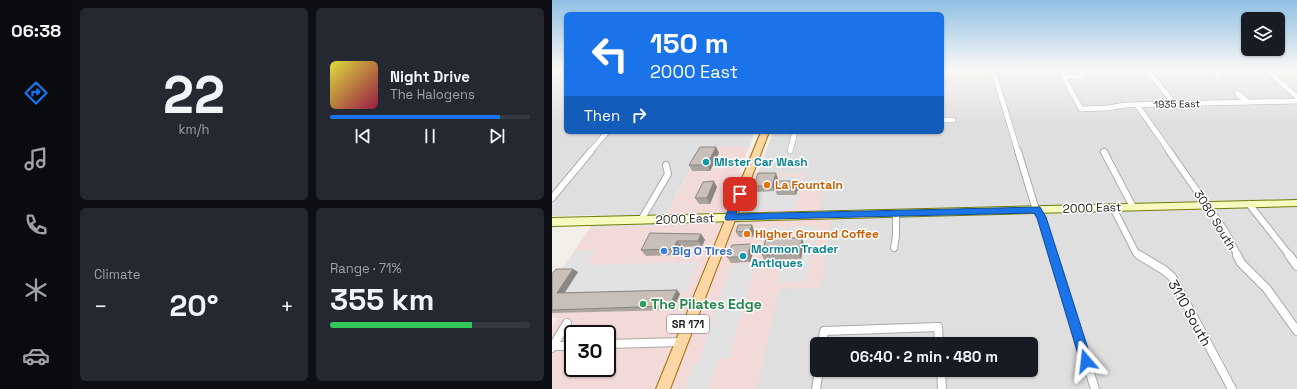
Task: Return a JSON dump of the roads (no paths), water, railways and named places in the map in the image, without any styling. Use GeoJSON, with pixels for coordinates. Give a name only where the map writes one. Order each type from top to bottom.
{"type":"FeatureCollection","features":[{"type":"Feature","properties":{"kind":"main road","name":"SR 171"},"geometry":{"type":"LineString","coordinates":[[663,389],[764,134]]}},
{"type":"Feature","properties":{"kind":"street"},"geometry":{"type":"LineString","coordinates":[[999,88],[1036,210],[1041,217],[1095,389]]}},
{"type":"Feature","properties":{"kind":"street","name":"1935 East"},"geometry":{"type":"LineString","coordinates":[[1070,88],[1081,109],[1137,105],[1297,101]]}},
{"type":"Feature","properties":{"kind":"street"},"geometry":{"type":"LineString","coordinates":[[1162,88],[1175,104]]}},
{"type":"Feature","properties":{"kind":"street"},"geometry":{"type":"LineString","coordinates":[[1289,88],[1297,97]]}},
{"type":"Feature","properties":{"kind":"street"},"geometry":{"type":"LineString","coordinates":[[1237,93],[1248,102]]}},
{"type":"Feature","properties":{"kind":"street","name":"3080 South"},"geometry":{"type":"LineString","coordinates":[[1137,105],[1208,205],[1230,240],[1241,263],[1267,289],[1297,331]]}},
{"type":"Feature","properties":{"kind":"street"},"geometry":{"type":"LineString","coordinates":[[944,120],[953,120]]}},
{"type":"Feature","properties":{"kind":"street"},"geometry":{"type":"LineString","coordinates":[[552,198],[605,134]]}},
{"type":"Feature","properties":{"kind":"street"},"geometry":{"type":"LineString","coordinates":[[790,151],[794,134]]}},
{"type":"Feature","properties":{"kind":"street"},"geometry":{"type":"LineString","coordinates":[[1104,152],[1133,207]]}},
{"type":"Feature","properties":{"kind":"street"},"geometry":{"type":"LineString","coordinates":[[641,220],[668,174],[666,165]]}},
{"type":"Feature","properties":{"kind":"street","name":"2000 East"},"geometry":{"type":"LineString","coordinates":[[552,222],[1297,203]]}},
{"type":"Feature","properties":{"kind":"street"},"geometry":{"type":"LineString","coordinates":[[1249,204],[1297,266]]}},
{"type":"Feature","properties":{"kind":"street","name":"3110 South"},"geometry":{"type":"LineString","coordinates":[[1113,208],[1136,253],[1164,270],[1177,285],[1232,389]]}},
{"type":"Feature","properties":{"kind":"street"},"geometry":{"type":"LineString","coordinates":[[894,248],[896,236],[896,213]]}},
{"type":"Feature","properties":{"kind":"street"},"geometry":{"type":"LineString","coordinates":[[553,347],[567,323]]}},
{"type":"Feature","properties":{"kind":"street"},"geometry":{"type":"LineString","coordinates":[[823,337],[824,330],[938,327],[939,337]]}},
{"type":"Feature","properties":{"kind":"street"},"geometry":{"type":"LineString","coordinates":[[616,344],[682,342]]}},
{"type":"Feature","properties":{"kind":"street"},"geometry":{"type":"LineString","coordinates":[[553,347],[564,346]]}},
{"type":"Feature","properties":{"kind":"street"},"geometry":{"type":"LineString","coordinates":[[816,389],[818,377]]}},
{"type":"Feature","properties":{"kind":"street"},"geometry":{"type":"LineString","coordinates":[[941,377],[942,389]]}},
{"type":"Feature","properties":{"kind":"place","name":"Mister Car Wash"},"geometry":{"type":"Point","coordinates":[706,162]}},
{"type":"Feature","properties":{"kind":"place","name":"La Fountain"},"geometry":{"type":"Point","coordinates":[767,185]}},
{"type":"Feature","properties":{"kind":"place","name":"Higher Ground Coffee"},"geometry":{"type":"Point","coordinates":[747,234]}},
{"type":"Feature","properties":{"kind":"place","name":"Big O Tires"},"geometry":{"type":"Point","coordinates":[664,251]}},
{"type":"Feature","properties":{"kind":"place","name":"Mormon Trader Antiques"},"geometry":{"type":"Point","coordinates":[743,256]}},
{"type":"Feature","properties":{"kind":"place","name":"The Pilates Edge"},"geometry":{"type":"Point","coordinates":[643,304]}}]}
